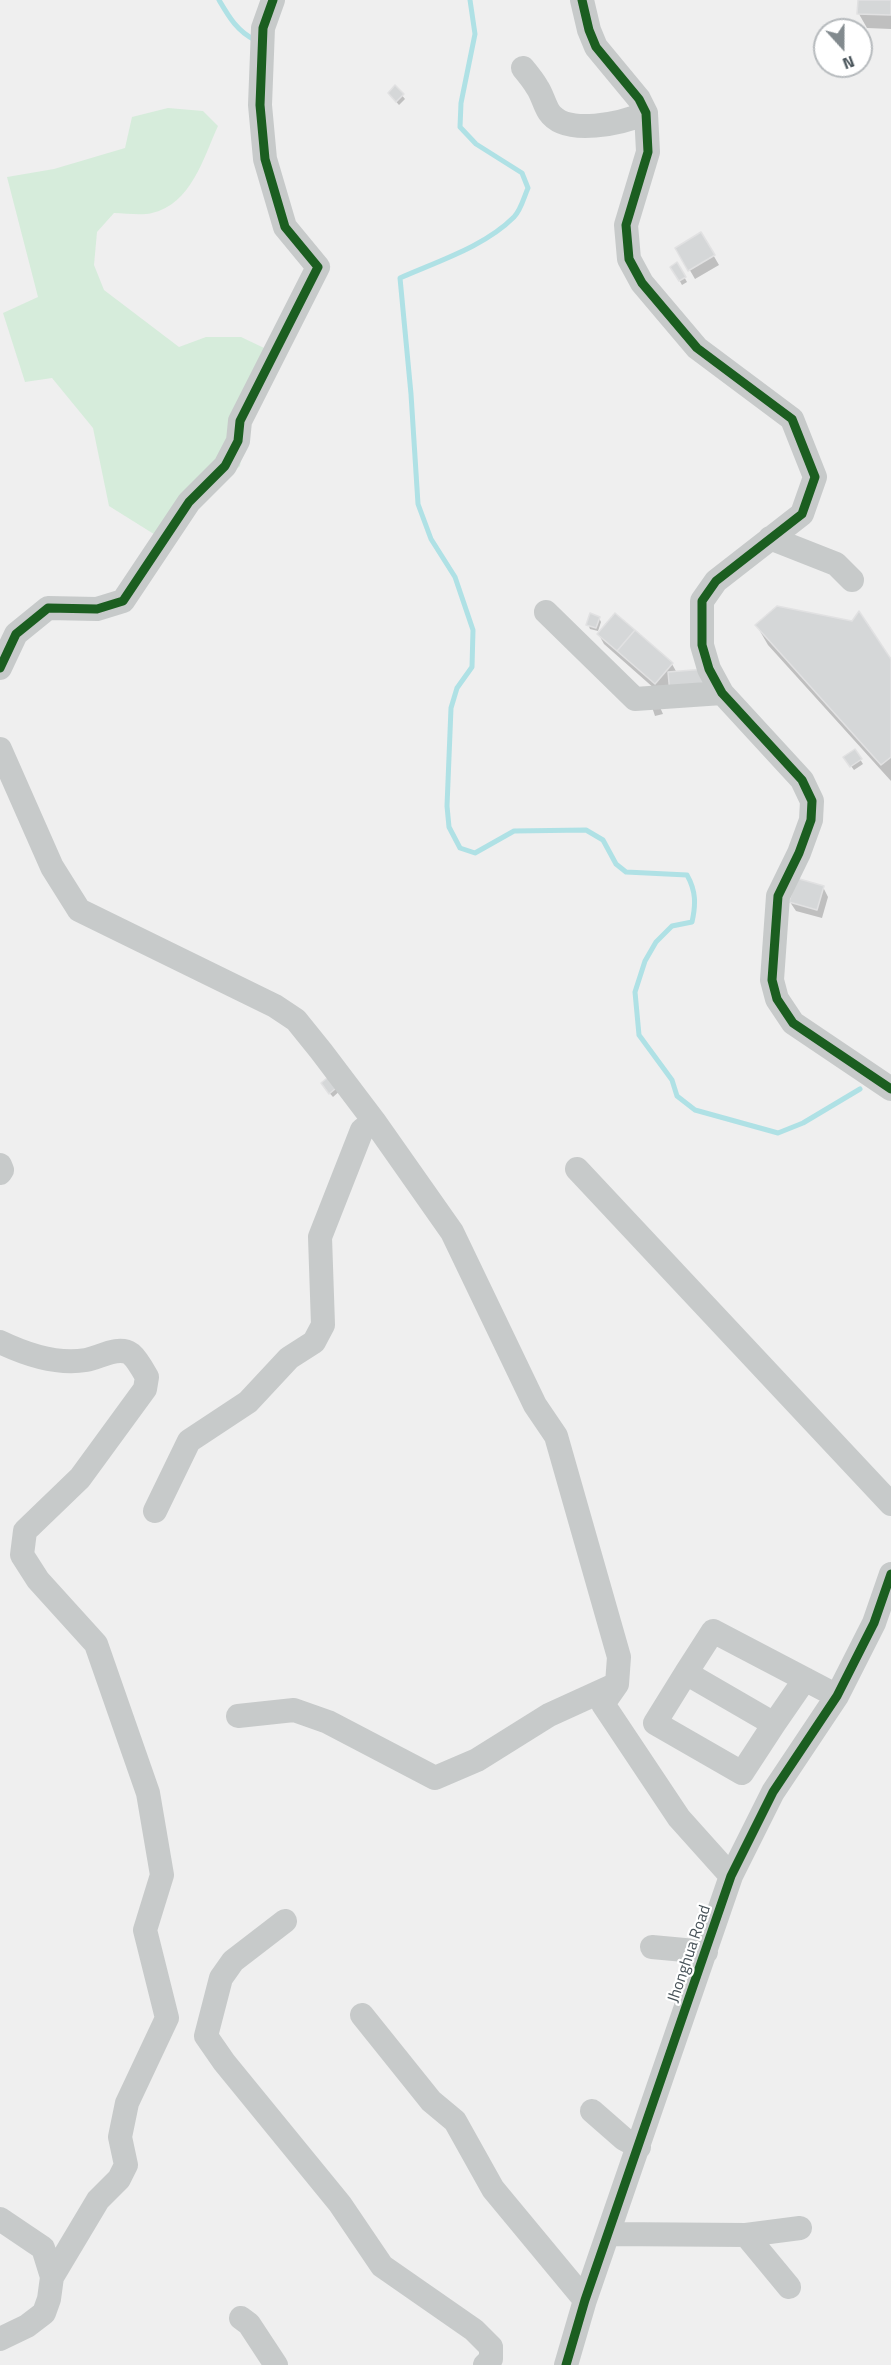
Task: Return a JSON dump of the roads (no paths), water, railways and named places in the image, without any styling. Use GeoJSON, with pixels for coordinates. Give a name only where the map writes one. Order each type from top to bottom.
{"type":"FeatureCollection","features":[{"type":"Feature","properties":{"kind":"street"},"geometry":{"type":"LineString","coordinates":[[0,668],[16,634],[48,608],[97,609],[123,601],[189,502],[225,466],[238,441],[240,421],[318,267],[285,227],[265,159],[260,105],[263,28],[273,0]]}},
{"type":"Feature","properties":{"kind":"street"},"geometry":{"type":"LineString","coordinates":[[582,0],[596,48],[639,99],[646,113],[648,152],[626,225],[629,259],[642,283],[697,348],[792,419],[815,477],[802,514],[716,581],[702,601],[702,645],[709,669],[722,693],[802,780],[812,801],[811,820],[799,853],[778,896],[772,980],[777,999],[793,1023],[891,1089]]}},
{"type":"Feature","properties":{"kind":"street"},"geometry":{"type":"LineString","coordinates":[[523,68],[538,88],[550,114],[565,125],[581,127],[632,119],[646,113]]}},
{"type":"Feature","properties":{"kind":"street"},"geometry":{"type":"LineString","coordinates":[[770,538],[836,564],[852,580]]}},
{"type":"Feature","properties":{"kind":"street"},"geometry":{"type":"LineString","coordinates":[[546,612],[635,699],[722,693]]}},
{"type":"Feature","properties":{"kind":"street"},"geometry":{"type":"LineString","coordinates":[[0,749],[52,867],[79,910],[244,990],[296,1020],[374,1121],[452,1232],[535,1405],[556,1436],[619,1657],[617,1684],[603,1704],[679,1818],[731,1876]]}},
{"type":"Feature","properties":{"kind":"street"},"geometry":{"type":"LineString","coordinates":[[155,1511],[189,1441],[248,1402],[289,1358],[314,1342],[323,1325],[320,1237],[362,1130],[374,1121]]}},
{"type":"Feature","properties":{"kind":"street"},"geometry":{"type":"LineString","coordinates":[[0,1165],[2,1170],[0,1173]]}},
{"type":"Feature","properties":{"kind":"street"},"geometry":{"type":"LineString","coordinates":[[577,1169],[891,1504]]}},
{"type":"Feature","properties":{"kind":"street"},"geometry":{"type":"LineString","coordinates":[[0,1342],[22,1353],[66,1361],[86,1360],[119,1351],[131,1354],[147,1377],[145,1389],[80,1478],[25,1531],[22,1555],[38,1580],[96,1644],[148,1793],[162,1875],[145,1930],[167,2018],[128,2103],[120,2137],[126,2165],[119,2179],[98,2200],[52,2277],[49,2299],[44,2313],[27,2326],[0,2339]]}},
{"type":"Feature","properties":{"kind":"street","name":"Jhonghua Road"},"geometry":{"type":"LineString","coordinates":[[566,2365],[585,2300],[731,1876],[773,1792],[837,1696],[883,1618],[891,1574]]}},
{"type":"Feature","properties":{"kind":"street"},"geometry":{"type":"LineString","coordinates":[[805,1679],[742,1773],[655,1723],[713,1631],[805,1679],[837,1696]]}},
{"type":"Feature","properties":{"kind":"street"},"geometry":{"type":"LineString","coordinates":[[686,1673],[774,1724]]}},
{"type":"Feature","properties":{"kind":"street"},"geometry":{"type":"LineString","coordinates":[[238,1716],[294,1710],[328,1722],[435,1778],[477,1760],[549,1715],[617,1684]]}},
{"type":"Feature","properties":{"kind":"street"},"geometry":{"type":"LineString","coordinates":[[285,1921],[233,1961],[221,1978],[206,2036],[224,2062],[340,2204],[382,2266],[474,2330],[491,2347],[491,2359],[485,2365]]}},
{"type":"Feature","properties":{"kind":"street"},"geometry":{"type":"LineString","coordinates":[[652,1947],[706,1952]]}},
{"type":"Feature","properties":{"kind":"street"},"geometry":{"type":"LineString","coordinates":[[362,2015],[430,2101],[455,2121],[493,2189],[585,2300]]}},
{"type":"Feature","properties":{"kind":"street"},"geometry":{"type":"LineString","coordinates":[[592,2111],[624,2139],[639,2147]]}},
{"type":"Feature","properties":{"kind":"street"},"geometry":{"type":"LineString","coordinates":[[0,2219],[43,2248],[52,2277]]}},
{"type":"Feature","properties":{"kind":"street"},"geometry":{"type":"LineString","coordinates":[[608,2234],[746,2235],[800,2228]]}},
{"type":"Feature","properties":{"kind":"street"},"geometry":{"type":"LineString","coordinates":[[746,2235],[789,2287]]}},
{"type":"Feature","properties":{"kind":"street"},"geometry":{"type":"LineString","coordinates":[[241,2318],[249,2324],[276,2365]]}},
{"type":"Feature","properties":{"kind":"waterway"},"geometry":{"type":"LineString","coordinates":[[219,0],[238,28],[255,40]]}},
{"type":"Feature","properties":{"kind":"waterway"},"geometry":{"type":"LineString","coordinates":[[470,0],[475,34],[461,103],[460,127],[476,144],[522,173],[528,188],[516,214],[502,228],[475,245],[400,278],[418,504],[431,539],[455,577],[473,630],[472,667],[457,688],[451,708],[447,806],[449,827],[460,848],[475,853],[514,831],[586,830],[603,840],[616,864],[626,872],[687,875],[694,898],[692,922],[672,926],[656,942],[645,961],[635,992],[639,1035],[672,1080],[677,1096],[695,1110],[778,1133],[803,1123],[860,1089]]}}]}
